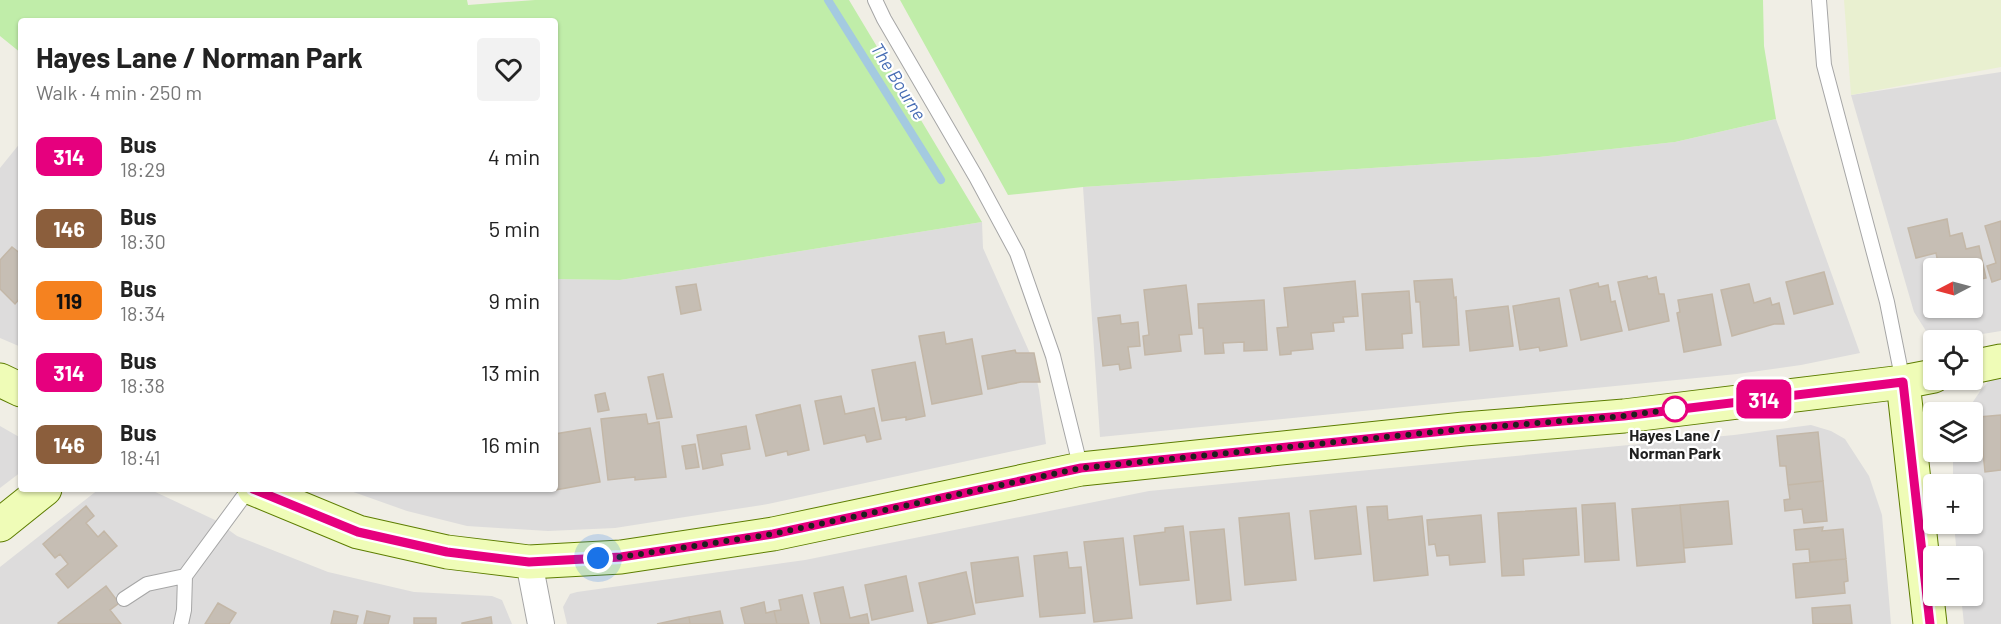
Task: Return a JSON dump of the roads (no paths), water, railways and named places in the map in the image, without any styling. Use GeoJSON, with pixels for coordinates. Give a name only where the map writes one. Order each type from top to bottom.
{"type":"FeatureCollection","features":[{"type":"Feature","properties":{"kind":"main road"},"geometry":{"type":"LineString","coordinates":[[1983,365],[2001,361]]}},
{"type":"Feature","properties":{"kind":"main road"},"geometry":{"type":"LineString","coordinates":[[258,492],[358,532],[447,552],[529,562],[621,557],[773,534],[1081,468],[1464,429],[1624,416],[1918,379],[1930,624]]}},
{"type":"Feature","properties":{"kind":"main road"},"geometry":{"type":"LineString","coordinates":[[0,380],[18,389]]}},
{"type":"Feature","properties":{"kind":"main road"},"geometry":{"type":"LineString","coordinates":[[0,525],[41,492]]}},
{"type":"Feature","properties":{"kind":"street"},"geometry":{"type":"LineString","coordinates":[[529,562],[541,624]]}},
{"type":"Feature","properties":{"kind":"lane"},"geometry":{"type":"LineString","coordinates":[[875,0],[1017,253],[1053,356],[1081,468]]}},
{"type":"Feature","properties":{"kind":"lane"},"geometry":{"type":"LineString","coordinates":[[1819,0],[1824,65],[1887,302],[1918,379]]}},
{"type":"Feature","properties":{"kind":"lane"},"geometry":{"type":"LineString","coordinates":[[181,624],[184,610],[185,576],[249,492]]}},
{"type":"Feature","properties":{"kind":"lane"},"geometry":{"type":"LineString","coordinates":[[124,599],[147,584],[185,576]]}},
{"type":"Feature","properties":{"kind":"waterway","name":"The Bourne"},"geometry":{"type":"LineString","coordinates":[[828,0],[941,180]]}},
{"type":"Feature","properties":{"kind":"place","name":"Hayes Lane / Norman Park"},"geometry":{"type":"Point","coordinates":[1675,409]}}]}
